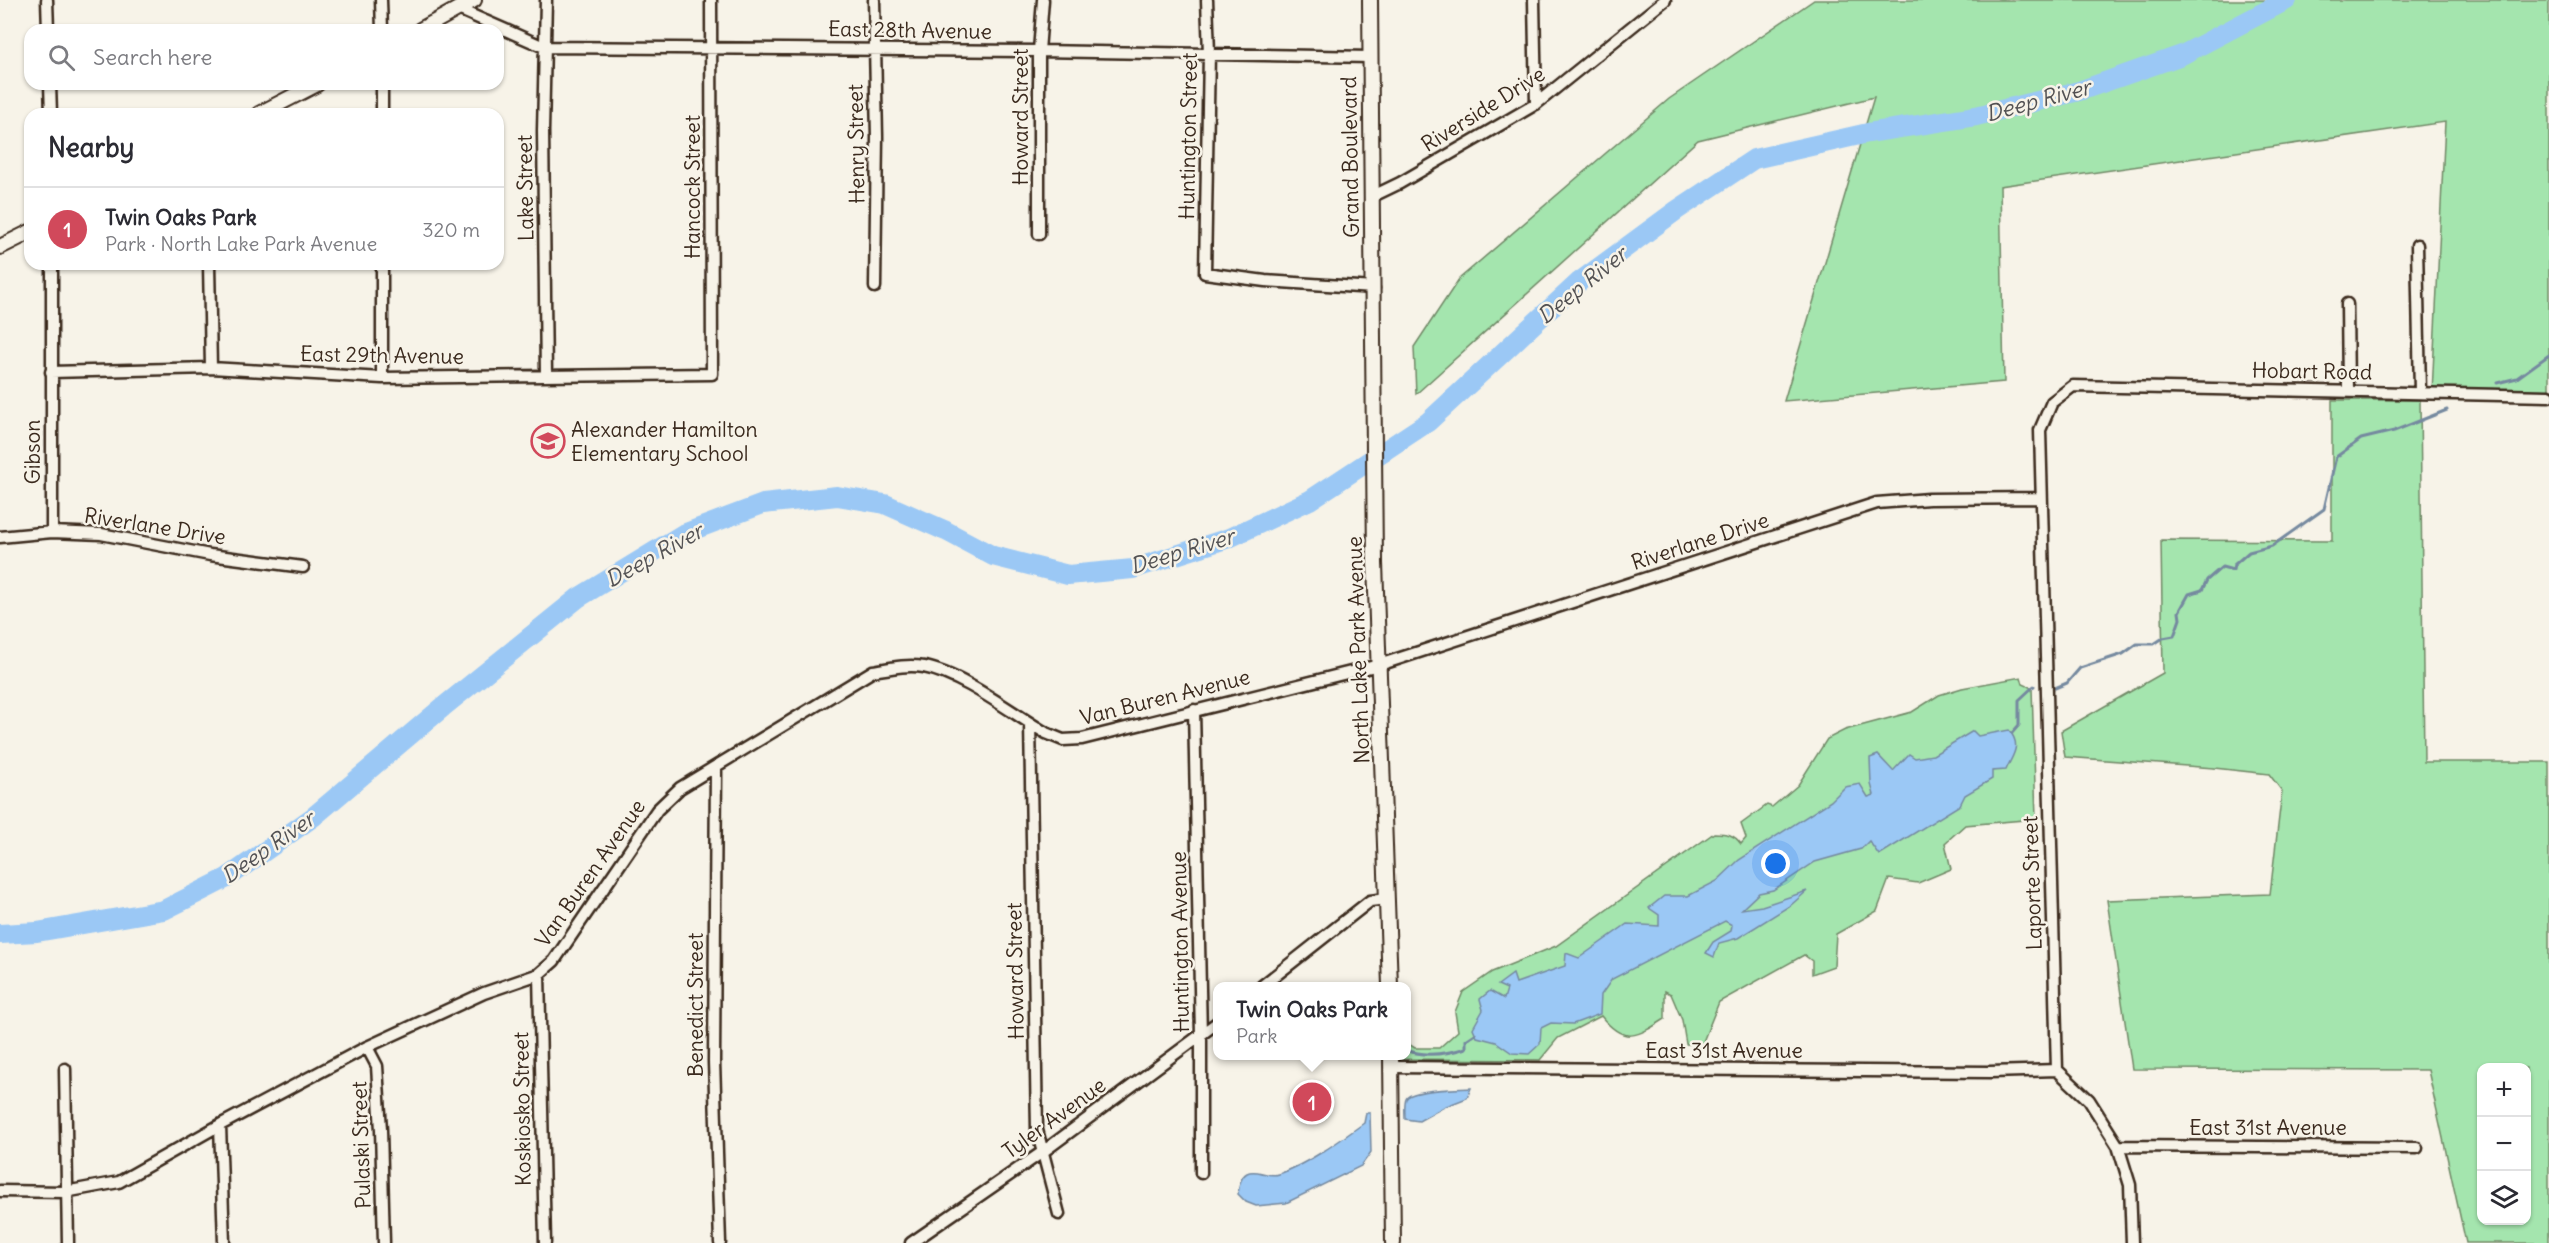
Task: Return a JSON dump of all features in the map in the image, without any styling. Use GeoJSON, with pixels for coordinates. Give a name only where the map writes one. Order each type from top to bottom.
{"type":"FeatureCollection","features":[{"type":"Feature","properties":{"kind":"street"},"geometry":{"type":"LineString","coordinates":[[47,0],[48,24]]}},
{"type":"Feature","properties":{"kind":"street"},"geometry":{"type":"LineString","coordinates":[[381,0],[382,24]]}},
{"type":"Feature","properties":{"kind":"street"},"geometry":{"type":"LineString","coordinates":[[431,24],[474,0]]}},
{"type":"Feature","properties":{"kind":"street","name":"Lake Street"},"geometry":{"type":"LineString","coordinates":[[546,0],[544,47],[546,376]]}},
{"type":"Feature","properties":{"kind":"street","name":"Hancock Street"},"geometry":{"type":"LineString","coordinates":[[711,0],[712,374]]}},
{"type":"Feature","properties":{"kind":"street","name":"Henry Street"},"geometry":{"type":"LineString","coordinates":[[874,0],[873,50],[877,137],[876,287]]}},
{"type":"Feature","properties":{"kind":"street","name":"Howard Street"},"geometry":{"type":"LineString","coordinates":[[1039,234],[1039,51],[1043,0]]}},
{"type":"Feature","properties":{"kind":"street","name":"Huntington Street"},"geometry":{"type":"LineString","coordinates":[[1208,0],[1204,273],[1265,281],[1374,288]]}},
{"type":"Feature","properties":{"kind":"street","name":"Grand Boulevard"},"geometry":{"type":"LineString","coordinates":[[1370,0],[1374,288],[1372,313]]}},
{"type":"Feature","properties":{"kind":"street"},"geometry":{"type":"LineString","coordinates":[[1534,0],[1536,104]]}},
{"type":"Feature","properties":{"kind":"street","name":"Riverside Drive"},"geometry":{"type":"LineString","coordinates":[[1371,197],[1401,183],[1536,104],[1665,0]]}},
{"type":"Feature","properties":{"kind":"street","name":"East 28th Avenue"},"geometry":{"type":"LineString","coordinates":[[458,9],[492,24]]}},
{"type":"Feature","properties":{"kind":"street","name":"East 28th Avenue"},"geometry":{"type":"LineString","coordinates":[[504,29],[544,47],[1209,53],[1370,57]]}},
{"type":"Feature","properties":{"kind":"street"},"geometry":{"type":"LineString","coordinates":[[50,90],[51,108]]}},
{"type":"Feature","properties":{"kind":"street"},"geometry":{"type":"LineString","coordinates":[[271,108],[305,90]]}},
{"type":"Feature","properties":{"kind":"street"},"geometry":{"type":"LineString","coordinates":[[382,90],[382,108]]}},
{"type":"Feature","properties":{"kind":"street"},"geometry":{"type":"LineString","coordinates":[[0,247],[24,235]]}},
{"type":"Feature","properties":{"kind":"street"},"geometry":{"type":"LineString","coordinates":[[2417,245],[2420,392]]}},
{"type":"Feature","properties":{"kind":"street","name":"Gibson"},"geometry":{"type":"LineString","coordinates":[[52,270],[52,532]]}},
{"type":"Feature","properties":{"kind":"street"},"geometry":{"type":"LineString","coordinates":[[209,270],[211,368]]}},
{"type":"Feature","properties":{"kind":"street"},"geometry":{"type":"LineString","coordinates":[[382,270],[382,378]]}},
{"type":"Feature","properties":{"kind":"street"},"geometry":{"type":"LineString","coordinates":[[2347,304],[2348,391]]}},
{"type":"Feature","properties":{"kind":"street","name":"North Lake Park Avenue"},"geometry":{"type":"LineString","coordinates":[[1372,313],[1375,563],[1390,982]]}},
{"type":"Feature","properties":{"kind":"street","name":"East 29th Avenue"},"geometry":{"type":"LineString","coordinates":[[51,372],[211,368],[382,378],[712,374]]}},
{"type":"Feature","properties":{"kind":"street","name":"Hobart Road"},"geometry":{"type":"LineString","coordinates":[[2073,386],[2549,396]]}},
{"type":"Feature","properties":{"kind":"street","name":"Laporte Street"},"geometry":{"type":"LineString","coordinates":[[2057,1070],[2040,430],[2052,402],[2073,386]]}},
{"type":"Feature","properties":{"kind":"street","name":"Riverlane Drive"},"geometry":{"type":"LineString","coordinates":[[1379,665],[1878,503],[1929,499],[2041,498]]}},
{"type":"Feature","properties":{"kind":"street","name":"Riverlane Drive"},"geometry":{"type":"LineString","coordinates":[[0,537],[52,532],[101,534],[210,555],[303,567]]}},
{"type":"Feature","properties":{"kind":"street","name":"Van Buren Avenue"},"geometry":{"type":"LineString","coordinates":[[0,1191],[65,1192],[119,1182],[367,1047],[484,993],[539,974],[554,961],[657,810],[680,788],[873,671],[899,666],[923,667],[950,675],[1063,740],[1082,739],[1379,665]]}},
{"type":"Feature","properties":{"kind":"street","name":"Huntington Avenue"},"geometry":{"type":"LineString","coordinates":[[1194,710],[1201,1035],[1201,1173]]}},
{"type":"Feature","properties":{"kind":"street","name":"Howard Street"},"geometry":{"type":"LineString","coordinates":[[1030,723],[1037,1130],[1059,1214]]}},
{"type":"Feature","properties":{"kind":"street","name":"Benedict Street"},"geometry":{"type":"LineString","coordinates":[[716,767],[714,1062],[720,1243]]}},
{"type":"Feature","properties":{"kind":"street"},"geometry":{"type":"LineString","coordinates":[[1268,982],[1370,901],[1387,899]]}},
{"type":"Feature","properties":{"kind":"street","name":"Koskiosko Street"},"geometry":{"type":"LineString","coordinates":[[539,974],[545,1243]]}},
{"type":"Feature","properties":{"kind":"street","name":"Tyler Avenue"},"geometry":{"type":"LineString","coordinates":[[911,1243],[1044,1151],[1213,1026]]}},
{"type":"Feature","properties":{"kind":"street","name":"Pulaski Street"},"geometry":{"type":"LineString","coordinates":[[367,1047],[377,1066],[384,1243]]}},
{"type":"Feature","properties":{"kind":"street"},"geometry":{"type":"LineString","coordinates":[[1391,1061],[1393,1243]]}},
{"type":"Feature","properties":{"kind":"street","name":"East 31st Avenue"},"geometry":{"type":"LineString","coordinates":[[1391,1061],[1990,1072],[2057,1070]]}},
{"type":"Feature","properties":{"kind":"street"},"geometry":{"type":"LineString","coordinates":[[65,1069],[65,1192],[68,1243]]}},
{"type":"Feature","properties":{"kind":"street"},"geometry":{"type":"LineString","coordinates":[[2057,1070],[2089,1100],[2118,1146],[2130,1185],[2132,1243]]}},
{"type":"Feature","properties":{"kind":"street"},"geometry":{"type":"LineString","coordinates":[[220,1125],[224,1243]]}},
{"type":"Feature","properties":{"kind":"street","name":"East 31st Avenue"},"geometry":{"type":"LineString","coordinates":[[2118,1146],[2417,1148]]}},
{"type":"Feature","properties":{"kind":"green space"},"geometry":{"type":"Polygon","coordinates":[[[1814,0],[2549,0],[2549,395],[2432,393],[2445,122],[2000,186],[2004,382],[1784,401],[1874,97],[1698,140],[1416,394],[1414,347],[1459,279],[1669,99],[1814,0]]]}},
{"type":"Feature","properties":{"kind":"green space"},"geometry":{"type":"Polygon","coordinates":[[[2332,400],[2420,400],[2424,762],[2549,762],[2549,1243],[2466,1243],[2428,1070],[2132,1069],[2107,900],[2270,894],[2282,791],[2269,774],[2065,757],[2061,731],[2163,673],[2161,540],[2332,541],[2332,400]]]}},
{"type":"Feature","properties":{"kind":"green space"},"geometry":{"type":"Polygon","coordinates":[[[2021,677],[2023,684],[2032,688],[2036,819],[1965,825],[1945,843],[1951,869],[1918,883],[1889,879],[1877,911],[1836,934],[1834,966],[1812,974],[1812,961],[1804,955],[1719,1002],[1702,1044],[1686,1044],[1682,1020],[1671,994],[1665,991],[1665,1019],[1639,1034],[1631,1035],[1617,1031],[1601,1016],[1558,1038],[1540,1060],[1411,1059],[1411,1046],[1415,1048],[1439,1048],[1458,1031],[1455,1012],[1463,992],[1492,972],[1556,946],[1714,833],[1729,835],[1741,844],[1746,838],[1741,824],[1767,805],[1772,807],[1798,785],[1827,739],[1845,730],[1912,712],[1939,695],[1962,688],[2021,677]]]}},
{"type":"Feature","properties":{"kind":"water"},"geometry":{"type":"Polygon","coordinates":[[[2009,730],[2016,745],[2006,770],[1992,771],[1992,779],[1965,795],[1960,805],[1879,855],[1869,841],[1861,849],[1815,862],[1773,890],[1759,893],[1742,909],[1762,906],[1807,891],[1791,905],[1738,938],[1719,943],[1714,957],[1706,953],[1713,942],[1731,931],[1732,925],[1725,921],[1612,979],[1601,995],[1600,1014],[1573,1024],[1551,1023],[1541,1028],[1540,1044],[1529,1054],[1512,1053],[1496,1042],[1477,1037],[1473,1028],[1483,1010],[1480,999],[1490,991],[1504,999],[1507,989],[1498,985],[1513,974],[1516,983],[1565,966],[1566,953],[1579,958],[1627,924],[1659,926],[1659,915],[1649,908],[1664,896],[1688,896],[1717,881],[1739,860],[1831,801],[1845,787],[1860,784],[1868,797],[1874,795],[1871,784],[1870,758],[1878,755],[1893,771],[1909,754],[1915,758],[1933,755],[1973,731],[1978,736],[2009,730]]]}},
{"type":"Feature","properties":{"kind":"water"},"geometry":{"type":"Polygon","coordinates":[[[1471,1088],[1467,1098],[1444,1107],[1419,1121],[1405,1119],[1405,1101],[1409,1096],[1425,1091],[1471,1088]]]}},
{"type":"Feature","properties":{"kind":"water"},"geometry":{"type":"Polygon","coordinates":[[[1366,1113],[1370,1113],[1371,1152],[1361,1166],[1286,1203],[1256,1206],[1246,1202],[1238,1194],[1241,1180],[1247,1173],[1275,1175],[1301,1164],[1334,1145],[1364,1123],[1366,1113]]]}},
{"type":"Feature","properties":{"kind":"waterway","name":"Deep River"},"geometry":{"type":"LineString","coordinates":[[0,934],[37,932],[164,910],[227,878],[313,817],[443,707],[578,598],[683,534],[763,504],[837,496],[885,504],[946,531],[993,556],[1068,575],[1133,569],[1229,538],[1310,500],[1428,422],[1579,282],[1677,210],[1754,159],[1868,133],[1976,116],[2079,91],[2182,55],[2287,0]]}},
{"type":"Feature","properties":{"kind":"waterway"},"geometry":{"type":"LineString","coordinates":[[2497,383],[2517,378],[2549,355]]}},
{"type":"Feature","properties":{"kind":"waterway"},"geometry":{"type":"LineString","coordinates":[[2055,688],[2067,683],[2080,668],[2123,654],[2137,644],[2154,644],[2163,638],[2174,636],[2180,619],[2179,612],[2189,594],[2202,590],[2207,580],[2222,567],[2233,570],[2234,565],[2249,552],[2272,546],[2324,509],[2336,457],[2361,439],[2394,431],[2447,410]]}},
{"type":"Feature","properties":{"kind":"waterway"},"geometry":{"type":"LineString","coordinates":[[2012,733],[2019,725],[2019,700],[2034,686]]}},
{"type":"Feature","properties":{"kind":"waterway"},"geometry":{"type":"LineString","coordinates":[[1411,1051],[1428,1054],[1459,1050],[1466,1048],[1466,1040],[1475,1034]]}},
{"type":"Feature","properties":{"kind":"place","name":"Alexander Hamilton Elementary School"},"geometry":{"type":"Point","coordinates":[548,441]}},
{"type":"Feature","properties":{"kind":"place","name":"Twin Oaks Park"},"geometry":{"type":"Point","coordinates":[1312,1102]}}]}
